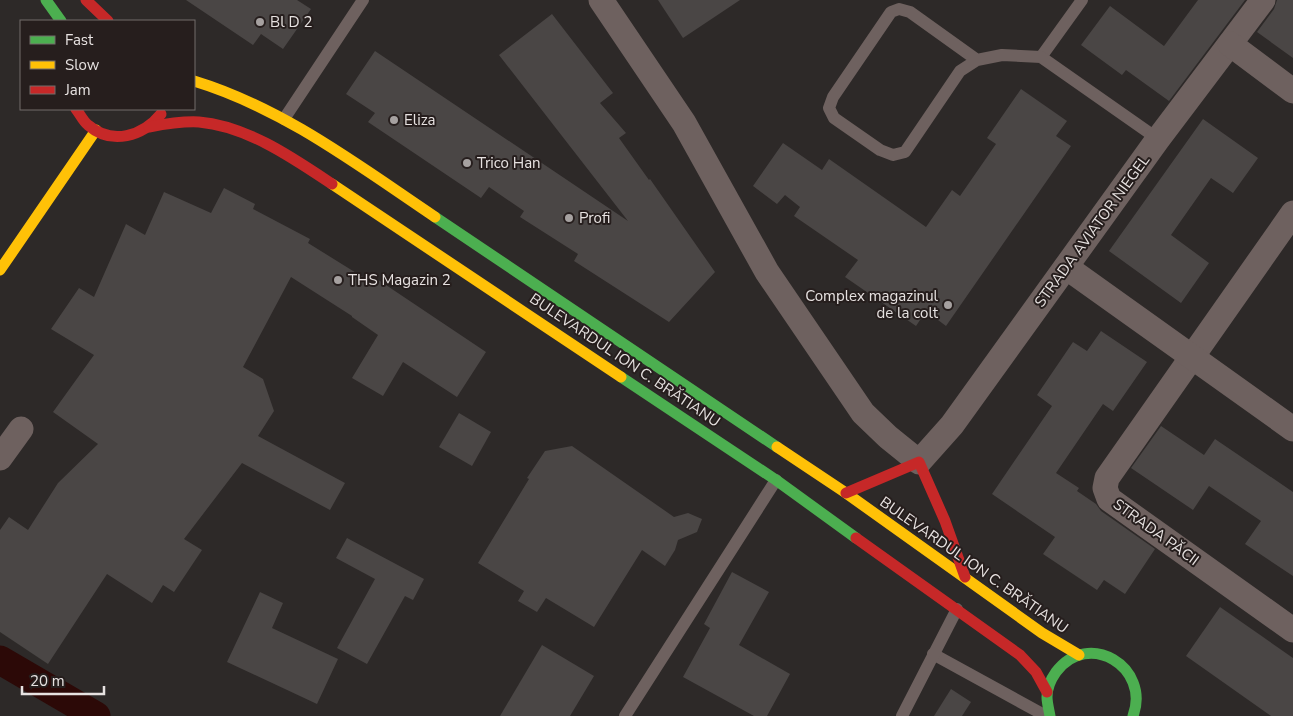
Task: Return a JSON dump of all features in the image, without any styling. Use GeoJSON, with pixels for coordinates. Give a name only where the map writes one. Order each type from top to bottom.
{"type":"FeatureCollection","features":[{"type":"Feature","properties":{"kind":"main road"},"geometry":{"type":"LineString","coordinates":[[46,0],[59,20]]}},
{"type":"Feature","properties":{"kind":"main road"},"geometry":{"type":"LineString","coordinates":[[86,0],[107,20]]}},
{"type":"Feature","properties":{"kind":"main road","name":"BULEVARDUL ION C. BRĂTIANU"},"geometry":{"type":"LineString","coordinates":[[195,81],[248,101],[284,119],[340,153],[846,493],[1042,633],[1079,655]]}},
{"type":"Feature","properties":{"kind":"main road"},"geometry":{"type":"LineString","coordinates":[[0,270],[96,130],[87,124],[77,110]]}},
{"type":"Feature","properties":{"kind":"main road"},"geometry":{"type":"LineString","coordinates":[[149,127],[158,119],[163,110]]}},
{"type":"Feature","properties":{"kind":"main road","name":"BULEVARDUL ION C. BRĂTIANU"},"geometry":{"type":"LineString","coordinates":[[96,130],[111,136],[123,137],[135,135],[149,127],[173,122],[191,122],[226,127],[295,161],[436,252],[776,480],[1010,647],[1030,663],[1038,673],[1047,692]]}},
{"type":"Feature","properties":{"kind":"main road"},"geometry":{"type":"LineString","coordinates":[[846,493],[920,462],[945,521],[965,577]]}},
{"type":"Feature","properties":{"kind":"main road"},"geometry":{"type":"LineString","coordinates":[[1050,716],[1047,706],[1047,692],[1052,675],[1066,661],[1079,655],[1102,654],[1120,663],[1134,682],[1137,698],[1133,716]]}},
{"type":"Feature","properties":{"kind":"main road"},"geometry":{"type":"LineString","coordinates":[[1137,698],[1148,708]]}},
{"type":"Feature","properties":{"kind":"street"},"geometry":{"type":"LineString","coordinates":[[601,0],[684,123],[766,272],[863,413],[888,437],[920,462]]}},
{"type":"Feature","properties":{"kind":"street","name":"STRADA AVIATOR NIEGEL"},"geometry":{"type":"LineString","coordinates":[[920,462],[952,425],[1158,139],[1263,0]]}},
{"type":"Feature","properties":{"kind":"street"},"geometry":{"type":"LineString","coordinates":[[1230,44],[1293,91]]}},
{"type":"Feature","properties":{"kind":"street","name":"STRADA PĂCII"},"geometry":{"type":"LineString","coordinates":[[1293,213],[1107,478],[1105,488],[1109,499],[1293,630]]}},
{"type":"Feature","properties":{"kind":"street"},"geometry":{"type":"LineString","coordinates":[[1066,267],[1293,429]]}},
{"type":"Feature","properties":{"kind":"street"},"geometry":{"type":"LineString","coordinates":[[0,458],[21,429]]}},
{"type":"Feature","properties":{"kind":"lane"},"geometry":{"type":"LineString","coordinates":[[1041,57],[1082,0]]}},
{"type":"Feature","properties":{"kind":"lane"},"geometry":{"type":"LineString","coordinates":[[284,119],[356,3]]}},
{"type":"Feature","properties":{"kind":"lane"},"geometry":{"type":"LineString","coordinates":[[977,60],[910,12],[898,9],[890,12],[833,97],[829,108],[834,118],[880,150],[893,155],[905,152],[960,71],[977,60],[1002,54],[1041,57],[1158,139]]}},
{"type":"Feature","properties":{"kind":"lane"},"geometry":{"type":"LineString","coordinates":[[625,716],[776,480]]}},
{"type":"Feature","properties":{"kind":"lane"},"geometry":{"type":"LineString","coordinates":[[902,716],[957,609]]}},
{"type":"Feature","properties":{"kind":"lane"},"geometry":{"type":"LineString","coordinates":[[933,654],[1046,716]]}},
{"type":"Feature","properties":{"kind":"building","name":"Bl D 2"},"geometry":{"type":"Polygon","coordinates":[[[186,0],[297,0],[311,9],[283,49],[261,34],[253,45],[186,0]]]}},
{"type":"Feature","properties":{"kind":"building"},"geometry":{"type":"Polygon","coordinates":[[[658,0],[740,0],[683,38],[658,0]]]}},
{"type":"Feature","properties":{"kind":"building"},"geometry":{"type":"Polygon","coordinates":[[[1198,0],[1245,0],[1169,101],[1126,70],[1122,75],[1081,45],[1110,6],[1164,46],[1198,0]]]}},
{"type":"Feature","properties":{"kind":"building"},"geometry":{"type":"Polygon","coordinates":[[[1277,0],[1293,0],[1293,58],[1257,32],[1274,9],[1277,0]]]}},
{"type":"Feature","properties":{"kind":"building"},"geometry":{"type":"Polygon","coordinates":[[[552,14],[613,93],[600,103],[626,133],[619,138],[715,272],[669,322],[574,261],[578,254],[520,217],[524,211],[489,187],[481,198],[368,122],[375,113],[346,94],[375,51],[628,221],[499,55],[552,14]]]}},
{"type":"Feature","properties":{"kind":"building"},"geometry":{"type":"Polygon","coordinates":[[[1021,89],[1067,121],[1056,136],[1071,146],[946,326],[926,311],[916,326],[845,277],[858,260],[794,216],[800,207],[785,195],[777,204],[753,186],[783,143],[822,170],[829,159],[926,227],[952,190],[960,196],[996,144],[987,138],[1021,89]]]}},
{"type":"Feature","properties":{"kind":"building"},"geometry":{"type":"Polygon","coordinates":[[[1203,119],[1258,158],[1233,193],[1211,178],[1171,235],[1209,263],[1181,303],[1109,251],[1203,119]]]}},
{"type":"Feature","properties":{"kind":"building"},"geometry":{"type":"Polygon","coordinates":[[[224,188],[255,204],[253,209],[310,239],[308,243],[374,284],[377,279],[486,352],[457,397],[403,362],[383,396],[352,378],[378,335],[291,277],[243,367],[263,379],[274,411],[258,436],[345,483],[330,510],[242,463],[184,539],[202,550],[174,592],[163,585],[152,603],[107,574],[48,664],[0,632],[0,530],[9,517],[28,530],[58,483],[98,444],[53,412],[94,355],[51,329],[79,288],[94,297],[126,224],[145,235],[164,192],[211,213],[224,188]]]}},
{"type":"Feature","properties":{"kind":"building"},"geometry":{"type":"Polygon","coordinates":[[[1101,331],[1147,362],[1113,411],[1103,404],[1056,473],[1079,488],[1077,491],[1096,504],[1101,511],[1155,549],[1125,594],[1104,580],[1097,590],[1043,554],[1055,537],[992,494],[1052,406],[1037,395],[1073,342],[1087,351],[1101,331]]]}},
{"type":"Feature","properties":{"kind":"building"},"geometry":{"type":"Polygon","coordinates":[[[459,413],[491,432],[472,466],[439,447],[459,413]]]}},
{"type":"Feature","properties":{"kind":"building"},"geometry":{"type":"Polygon","coordinates":[[[1161,426],[1204,455],[1215,439],[1293,492],[1293,576],[1245,544],[1261,521],[1209,486],[1193,510],[1131,468],[1161,426]]]}},
{"type":"Feature","properties":{"kind":"building"},"geometry":{"type":"Polygon","coordinates":[[[572,446],[674,517],[688,513],[702,519],[697,532],[678,540],[675,550],[665,566],[642,550],[594,627],[546,598],[537,612],[518,601],[524,591],[478,563],[529,479],[527,478],[545,451],[572,446]]]}},
{"type":"Feature","properties":{"kind":"building"},"geometry":{"type":"Polygon","coordinates":[[[347,538],[424,579],[413,600],[405,596],[367,664],[337,648],[375,579],[336,558],[347,538]]]}},
{"type":"Feature","properties":{"kind":"building"},"geometry":{"type":"Polygon","coordinates":[[[732,572],[769,592],[739,645],[790,674],[767,716],[754,716],[683,677],[710,628],[704,624],[732,572]]]}},
{"type":"Feature","properties":{"kind":"building"},"geometry":{"type":"Polygon","coordinates":[[[260,592],[283,603],[272,628],[338,659],[317,704],[227,662],[260,592]]]}},
{"type":"Feature","properties":{"kind":"building"},"geometry":{"type":"Polygon","coordinates":[[[1220,607],[1293,658],[1293,716],[1271,716],[1186,656],[1220,607]]]}},
{"type":"Feature","properties":{"kind":"building"},"geometry":{"type":"Polygon","coordinates":[[[542,645],[594,676],[570,716],[500,716],[542,645]]]}},
{"type":"Feature","properties":{"kind":"building"},"geometry":{"type":"Polygon","coordinates":[[[951,689],[971,702],[962,716],[934,716],[951,689]]]}},
{"type":"Feature","properties":{"kind":"waterway"},"geometry":{"type":"LineString","coordinates":[[0,660],[96,716]]}},
{"type":"Feature","properties":{"kind":"traffic: fast"},"geometry":{"type":"LineString","coordinates":[[46,0],[60,20]]}},
{"type":"Feature","properties":{"kind":"traffic: fast"},"geometry":{"type":"LineString","coordinates":[[435,217],[777,447]]}},
{"type":"Feature","properties":{"kind":"traffic: fast"},"geometry":{"type":"LineString","coordinates":[[621,377],[776,480],[856,538]]}},
{"type":"Feature","properties":{"kind":"traffic: fast"},"geometry":{"type":"LineString","coordinates":[[1050,716],[1047,694],[1052,678],[1069,660],[1084,654],[1099,654],[1113,660],[1125,669],[1133,682],[1136,698],[1133,716]]}},
{"type":"Feature","properties":{"kind":"traffic: slow"},"geometry":{"type":"LineString","coordinates":[[195,81],[259,106],[289,122],[349,159],[435,217]]}},
{"type":"Feature","properties":{"kind":"traffic: slow"},"geometry":{"type":"LineString","coordinates":[[0,270],[96,130]]}},
{"type":"Feature","properties":{"kind":"traffic: slow"},"geometry":{"type":"LineString","coordinates":[[332,184],[621,377]]}},
{"type":"Feature","properties":{"kind":"traffic: slow"},"geometry":{"type":"LineString","coordinates":[[777,447],[846,493],[1042,633],[1079,655]]}},
{"type":"Feature","properties":{"kind":"traffic: jam"},"geometry":{"type":"LineString","coordinates":[[86,0],[107,20]]}},
{"type":"Feature","properties":{"kind":"traffic: jam"},"geometry":{"type":"LineString","coordinates":[[77,110],[86,123],[97,131],[117,137],[136,133],[154,122],[161,114]]}},
{"type":"Feature","properties":{"kind":"traffic: jam"},"geometry":{"type":"LineString","coordinates":[[149,127],[180,122],[199,122],[235,130],[269,145],[332,184]]}},
{"type":"Feature","properties":{"kind":"traffic: jam"},"geometry":{"type":"LineString","coordinates":[[846,493],[919,462],[945,521],[965,577]]}},
{"type":"Feature","properties":{"kind":"traffic: jam"},"geometry":{"type":"LineString","coordinates":[[856,538],[1020,655],[1036,672],[1047,692]]}},
{"type":"Feature","properties":{"kind":"place","name":"Bl D 2"},"geometry":{"type":"Point","coordinates":[260,22]}},
{"type":"Feature","properties":{"kind":"place","name":"Eliza"},"geometry":{"type":"Point","coordinates":[394,120]}},
{"type":"Feature","properties":{"kind":"place","name":"Trico Han"},"geometry":{"type":"Point","coordinates":[467,163]}},
{"type":"Feature","properties":{"kind":"place","name":"Profi"},"geometry":{"type":"Point","coordinates":[569,218]}},
{"type":"Feature","properties":{"kind":"place","name":"THS Magazin 2"},"geometry":{"type":"Point","coordinates":[338,280]}},
{"type":"Feature","properties":{"kind":"place","name":"Complex magazinul de la colt"},"geometry":{"type":"Point","coordinates":[948,305]}}]}
